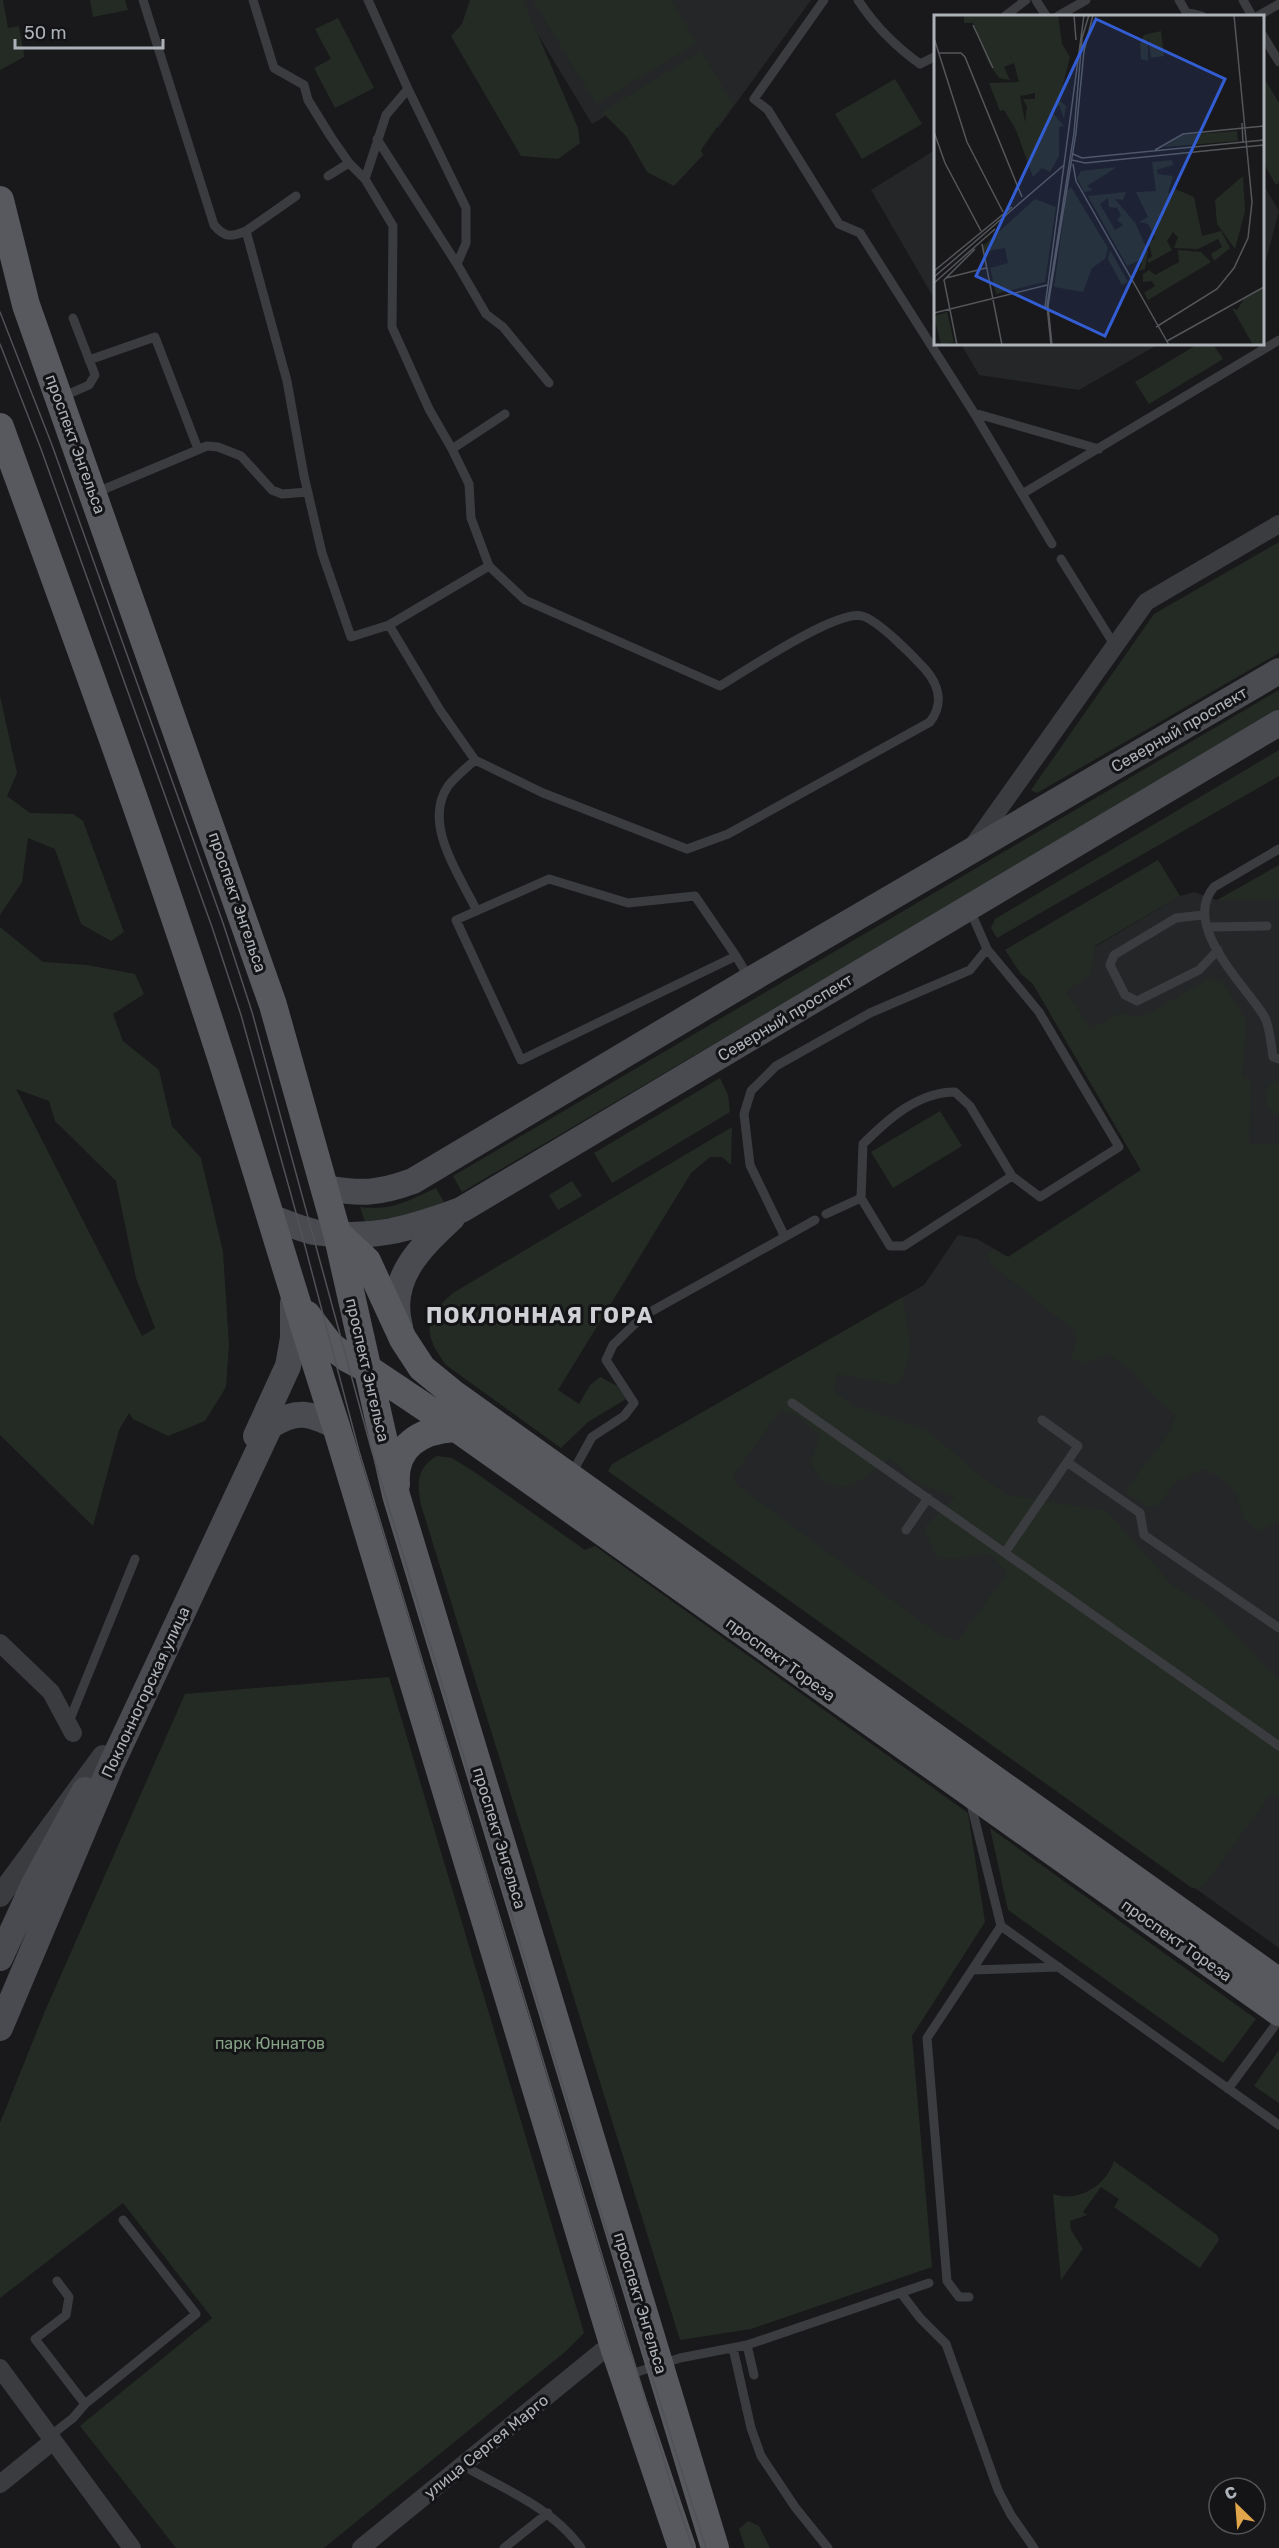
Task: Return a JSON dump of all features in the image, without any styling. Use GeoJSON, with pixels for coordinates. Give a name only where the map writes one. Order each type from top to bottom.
{"type":"FeatureCollection","features":[{"type":"Feature","properties":{"kind":"main road","name":"проспект Энгельса"},"geometry":{"type":"LineString","coordinates":[[0,200],[26,305],[273,1005],[337,1233],[396,1495],[715,2548]]}},
{"type":"Feature","properties":{"kind":"main road"},"geometry":{"type":"LineString","coordinates":[[0,254],[26,305]]}},
{"type":"Feature","properties":{"kind":"main road"},"geometry":{"type":"LineString","coordinates":[[0,427],[112,734],[220,1056],[293,1296],[336,1426],[614,2347],[682,2548]]}},
{"type":"Feature","properties":{"kind":"main road","name":"Северный проспект"},"geometry":{"type":"LineString","coordinates":[[324,1188],[366,1194],[384,1192],[412,1181],[750,980],[1279,671]]}},
{"type":"Feature","properties":{"kind":"main road","name":"Северный проспект"},"geometry":{"type":"LineString","coordinates":[[270,1217],[314,1232],[365,1235],[394,1232],[461,1210],[1279,723]]}},
{"type":"Feature","properties":{"kind":"main road"},"geometry":{"type":"LineString","coordinates":[[403,1340],[397,1315],[398,1290],[407,1266],[422,1246],[461,1210]]}},
{"type":"Feature","properties":{"kind":"main road","name":"проспект Тореза"},"geometry":{"type":"LineString","coordinates":[[337,1233],[367,1261],[403,1340],[422,1368],[447,1388],[569,1478],[1278,1978]]}},
{"type":"Feature","properties":{"kind":"main road","name":"проспект Тореза"},"geometry":{"type":"LineString","coordinates":[[293,1296],[330,1345],[347,1358],[369,1370],[455,1428],[1279,2012]]}},
{"type":"Feature","properties":{"kind":"main road","name":"Поклонногорская улица"},"geometry":{"type":"LineString","coordinates":[[0,1958],[34,1884],[103,1756],[288,1366],[293,1338],[293,1296]]}},
{"type":"Feature","properties":{"kind":"main road","name":"Поклонногорская улица"},"geometry":{"type":"LineString","coordinates":[[0,2028],[111,1765],[270,1426],[296,1414],[313,1415],[336,1426]]}},
{"type":"Feature","properties":{"kind":"main road"},"geometry":{"type":"LineString","coordinates":[[396,1495],[395,1473],[402,1454],[415,1438],[434,1429],[455,1428]]}},
{"type":"Feature","properties":{"kind":"main road"},"geometry":{"type":"LineString","coordinates":[[595,2283],[611,2285],[622,2282],[632,2271]]}},
{"type":"Feature","properties":{"kind":"street"},"geometry":{"type":"LineString","coordinates":[[967,854],[1146,602],[1279,524]]}},
{"type":"Feature","properties":{"kind":"street"},"geometry":{"type":"LineString","coordinates":[[0,1643],[51,1692],[70,1729]]}},
{"type":"Feature","properties":{"kind":"street"},"geometry":{"type":"LineString","coordinates":[[0,1896],[103,1756]]}},
{"type":"Feature","properties":{"kind":"street","name":"улица Сергея Марго"},"geometry":{"type":"LineString","coordinates":[[361,2548],[601,2352],[614,2347]]}},
{"type":"Feature","properties":{"kind":"street"},"geometry":{"type":"LineString","coordinates":[[0,2368],[132,2548]]}},
{"type":"Feature","properties":{"kind":"street"},"geometry":{"type":"LineString","coordinates":[[0,2484],[52,2438]]}},
{"type":"Feature","properties":{"kind":"lane"},"geometry":{"type":"LineString","coordinates":[[143,0],[214,225],[222,235],[232,237],[246,231],[296,196]]}},
{"type":"Feature","properties":{"kind":"lane"},"geometry":{"type":"LineString","coordinates":[[253,0],[274,68],[304,85],[308,100],[349,163],[365,179],[393,226],[392,327],[429,409],[469,484],[471,518],[489,566],[525,600],[720,686],[825,624],[844,617],[861,615],[892,637],[927,671],[938,688],[939,704],[937,714],[930,722],[728,834],[687,849],[543,793],[475,760],[440,710],[389,625]]}},
{"type":"Feature","properties":{"kind":"lane"},"geometry":{"type":"LineString","coordinates":[[368,0],[466,208],[466,243],[457,264]]}},
{"type":"Feature","properties":{"kind":"lane"},"geometry":{"type":"LineString","coordinates":[[824,0],[753,99],[768,110],[840,224],[860,233],[974,413],[1052,544]]}},
{"type":"Feature","properties":{"kind":"lane"},"geometry":{"type":"LineString","coordinates":[[858,0],[873,23],[906,54],[920,64],[934,57]]}},
{"type":"Feature","properties":{"kind":"lane"},"geometry":{"type":"LineString","coordinates":[[1006,15],[1026,0]]}},
{"type":"Feature","properties":{"kind":"lane"},"geometry":{"type":"LineString","coordinates":[[1036,0],[1045,15]]}},
{"type":"Feature","properties":{"kind":"lane"},"geometry":{"type":"LineString","coordinates":[[1060,15],[1086,0]]}},
{"type":"Feature","properties":{"kind":"lane"},"geometry":{"type":"LineString","coordinates":[[1179,0],[1186,12],[1198,15]]}},
{"type":"Feature","properties":{"kind":"lane"},"geometry":{"type":"LineString","coordinates":[[1243,0],[1251,15]]}},
{"type":"Feature","properties":{"kind":"lane"},"geometry":{"type":"LineString","coordinates":[[1260,15],[1279,4]]}},
{"type":"Feature","properties":{"kind":"lane"},"geometry":{"type":"LineString","coordinates":[[1264,36],[1279,62]]}},
{"type":"Feature","properties":{"kind":"lane"},"geometry":{"type":"LineString","coordinates":[[365,179],[386,115],[408,89]]}},
{"type":"Feature","properties":{"kind":"lane"},"geometry":{"type":"LineString","coordinates":[[377,139],[457,264],[486,314],[503,327],[549,383]]}},
{"type":"Feature","properties":{"kind":"lane"},"geometry":{"type":"LineString","coordinates":[[328,176],[349,163]]}},
{"type":"Feature","properties":{"kind":"lane"},"geometry":{"type":"LineString","coordinates":[[246,231],[287,381],[322,553],[351,637],[389,625],[489,566]]}},
{"type":"Feature","properties":{"kind":"lane"},"geometry":{"type":"LineString","coordinates":[[59,398],[89,385],[95,375],[74,318]]}},
{"type":"Feature","properties":{"kind":"lane"},"geometry":{"type":"LineString","coordinates":[[89,360],[155,338],[198,449]]}},
{"type":"Feature","properties":{"kind":"lane"},"geometry":{"type":"LineString","coordinates":[[1022,494],[1279,340]]}},
{"type":"Feature","properties":{"kind":"lane"},"geometry":{"type":"LineString","coordinates":[[974,413],[1099,449]]}},
{"type":"Feature","properties":{"kind":"lane"},"geometry":{"type":"LineString","coordinates":[[452,449],[505,414]]}},
{"type":"Feature","properties":{"kind":"lane"},"geometry":{"type":"LineString","coordinates":[[93,494],[207,446],[219,447],[241,456],[272,490],[282,494],[308,492]]}},
{"type":"Feature","properties":{"kind":"lane"},"geometry":{"type":"LineString","coordinates":[[1061,559],[1115,646]]}},
{"type":"Feature","properties":{"kind":"lane"},"geometry":{"type":"LineString","coordinates":[[475,760],[448,787],[438,815],[439,833],[477,911]]}},
{"type":"Feature","properties":{"kind":"lane"},"geometry":{"type":"LineString","coordinates":[[1279,849],[1214,887],[1206,896],[1203,915],[1223,964],[1266,1018],[1273,1057],[1279,1059]]}},
{"type":"Feature","properties":{"kind":"lane"},"geometry":{"type":"LineString","coordinates":[[736,956],[521,1060],[456,920],[549,879],[628,903],[695,896],[736,956],[750,980]]}},
{"type":"Feature","properties":{"kind":"lane"},"geometry":{"type":"LineString","coordinates":[[969,908],[987,949],[1039,1012],[1119,1147],[1040,1197],[1012,1176],[970,1106],[955,1092],[937,1092],[886,1121],[863,1144],[861,1198],[890,1246],[904,1246],[1012,1176]]}},
{"type":"Feature","properties":{"kind":"lane"},"geometry":{"type":"LineString","coordinates":[[1203,915],[1176,918],[1114,955],[1110,965],[1125,995],[1137,1001],[1198,970],[1218,950]]}},
{"type":"Feature","properties":{"kind":"lane"},"geometry":{"type":"LineString","coordinates":[[1209,927],[1267,926]]}},
{"type":"Feature","properties":{"kind":"lane"},"geometry":{"type":"LineString","coordinates":[[784,1235],[750,1165],[744,1114],[751,1091],[776,1066],[870,1013],[970,970],[987,949]]}},
{"type":"Feature","properties":{"kind":"lane"},"geometry":{"type":"LineString","coordinates":[[826,1214],[861,1198]]}},
{"type":"Feature","properties":{"kind":"lane"},"geometry":{"type":"LineString","coordinates":[[569,1478],[592,1437],[624,1416],[634,1403],[606,1360],[612,1345],[643,1316],[784,1235],[815,1220]]}},
{"type":"Feature","properties":{"kind":"lane"},"geometry":{"type":"LineString","coordinates":[[792,1403],[1006,1551],[1279,1746]]}},
{"type":"Feature","properties":{"kind":"lane"},"geometry":{"type":"LineString","coordinates":[[1006,1551],[1078,1446],[1042,1420]]}},
{"type":"Feature","properties":{"kind":"lane"},"geometry":{"type":"LineString","coordinates":[[1067,1462],[1140,1513],[1144,1535],[1279,1628]]}},
{"type":"Feature","properties":{"kind":"lane"},"geometry":{"type":"LineString","coordinates":[[906,1530],[928,1497]]}},
{"type":"Feature","properties":{"kind":"lane"},"geometry":{"type":"LineString","coordinates":[[70,1729],[135,1559]]}},
{"type":"Feature","properties":{"kind":"lane"},"geometry":{"type":"LineString","coordinates":[[968,1793],[1001,1926],[1279,2125]]}},
{"type":"Feature","properties":{"kind":"lane"},"geometry":{"type":"LineString","coordinates":[[969,2296],[959,2297],[947,2281],[927,2038],[1001,1926]]}},
{"type":"Feature","properties":{"kind":"lane"},"geometry":{"type":"LineString","coordinates":[[972,1971],[1059,1967]]}},
{"type":"Feature","properties":{"kind":"lane"},"geometry":{"type":"LineString","coordinates":[[1228,2089],[1279,2020]]}},
{"type":"Feature","properties":{"kind":"lane"},"geometry":{"type":"LineString","coordinates":[[52,2438],[85,2404],[196,2314],[123,2220]]}},
{"type":"Feature","properties":{"kind":"lane"},"geometry":{"type":"LineString","coordinates":[[57,2281],[69,2298],[66,2315],[35,2339],[85,2404]]}},
{"type":"Feature","properties":{"kind":"lane"},"geometry":{"type":"LineString","coordinates":[[624,2376],[660,2364],[747,2345],[929,2283]]}},
{"type":"Feature","properties":{"kind":"lane"},"geometry":{"type":"LineString","coordinates":[[902,2293],[920,2318],[946,2344],[998,2490],[1011,2515],[1034,2548]]}},
{"type":"Feature","properties":{"kind":"lane"},"geometry":{"type":"LineString","coordinates":[[747,2345],[754,2375]]}},
{"type":"Feature","properties":{"kind":"lane"},"geometry":{"type":"LineString","coordinates":[[733,2348],[751,2428],[760,2456],[795,2507],[828,2548]]}},
{"type":"Feature","properties":{"kind":"lane"},"geometry":{"type":"LineString","coordinates":[[462,2465],[548,2513],[570,2532],[581,2548]]}},
{"type":"Feature","properties":{"kind":"lane"},"geometry":{"type":"LineString","coordinates":[[504,2548],[548,2513]]}},
{"type":"Feature","properties":{"kind":"shaded area"},"geometry":{"type":"Polygon","coordinates":[[[517,0],[811,0],[718,128],[655,86],[592,124],[517,0]]]}},
{"type":"Feature","properties":{"kind":"shaded area"},"geometry":{"type":"Polygon","coordinates":[[[934,151],[934,298],[871,190],[934,151]]]}},
{"type":"Feature","properties":{"kind":"shaded area"},"geometry":{"type":"Polygon","coordinates":[[[1264,186],[1279,211],[1264,268],[1264,186]]]}},
{"type":"Feature","properties":{"kind":"shaded area"},"geometry":{"type":"Polygon","coordinates":[[[962,345],[1157,345],[1079,390],[979,375],[962,345]]]}},
{"type":"Feature","properties":{"kind":"shaded area"},"geometry":{"type":"Polygon","coordinates":[[[1194,892],[1217,900],[1279,900],[1279,1948],[608,1471],[646,1445],[924,1285],[958,1235],[977,1239],[1008,1257],[1141,1170],[1033,984],[1180,896],[1194,892]]]}},
{"type":"Feature","properties":{"kind":"green space"},"geometry":{"type":"Polygon","coordinates":[[[0,0],[3,0],[8,28],[19,26],[24,57],[0,70],[0,0]]]}},
{"type":"Feature","properties":{"kind":"green space"},"geometry":{"type":"Polygon","coordinates":[[[90,0],[125,0],[128,10],[93,17],[90,0]]]}},
{"type":"Feature","properties":{"kind":"green space"},"geometry":{"type":"Polygon","coordinates":[[[470,0],[523,0],[578,128],[580,143],[558,159],[521,156],[451,36],[462,24],[470,0]]]}},
{"type":"Feature","properties":{"kind":"green space"},"geometry":{"type":"Polygon","coordinates":[[[533,0],[671,0],[697,43],[596,104],[533,0]]]}},
{"type":"Feature","properties":{"kind":"green space"},"geometry":{"type":"Polygon","coordinates":[[[338,18],[374,88],[335,108],[314,68],[331,59],[315,29],[338,18]]]}},
{"type":"Feature","properties":{"kind":"green space"},"geometry":{"type":"Polygon","coordinates":[[[701,51],[733,104],[701,150],[703,155],[674,186],[647,172],[627,137],[602,112],[701,51]]]}},
{"type":"Feature","properties":{"kind":"green space"},"geometry":{"type":"Polygon","coordinates":[[[895,79],[922,124],[862,159],[835,114],[895,79]]]}},
{"type":"Feature","properties":{"kind":"green space"},"geometry":{"type":"Polygon","coordinates":[[[1266,81],[1279,103],[1279,183],[1276,185],[1264,164],[1264,82],[1266,81]]]}},
{"type":"Feature","properties":{"kind":"green space"},"geometry":{"type":"Polygon","coordinates":[[[1196,345],[1214,345],[1223,359],[1149,404],[1135,382],[1196,345]]]}},
{"type":"Feature","properties":{"kind":"green space"},"geometry":{"type":"Polygon","coordinates":[[[1279,542],[1279,653],[1037,793],[1031,790],[1154,614],[1279,542]]]}},
{"type":"Feature","properties":{"kind":"green space"},"geometry":{"type":"Polygon","coordinates":[[[1279,690],[1279,712],[462,1192],[453,1176],[1279,690]]]}},
{"type":"Feature","properties":{"kind":"green space"},"geometry":{"type":"Polygon","coordinates":[[[0,696],[17,773],[7,796],[30,813],[73,814],[83,821],[124,932],[111,941],[81,924],[55,849],[28,838],[22,882],[0,915],[0,696]]]}},
{"type":"Feature","properties":{"kind":"green space"},"geometry":{"type":"Polygon","coordinates":[[[1279,750],[1279,776],[997,938],[991,928],[995,919],[1279,750]]]}},
{"type":"Feature","properties":{"kind":"green space"},"geometry":{"type":"Polygon","coordinates":[[[1158,860],[1180,896],[1095,946],[1091,974],[1066,992],[1091,1029],[1119,1013],[1134,1016],[1148,1014],[1208,979],[1223,983],[1246,1020],[1243,1078],[1251,1078],[1249,1144],[1279,1143],[1279,1522],[1257,1531],[1243,1518],[1232,1488],[1206,1469],[1178,1480],[1157,1506],[1146,1506],[1125,1491],[1169,1433],[1176,1416],[1150,1393],[1132,1371],[1108,1354],[1085,1364],[1070,1358],[1076,1344],[1075,1331],[993,1266],[987,1255],[994,1249],[1008,1257],[1141,1170],[1033,984],[1021,974],[1005,950],[1158,860]]]}},
{"type":"Feature","properties":{"kind":"green space"},"geometry":{"type":"Polygon","coordinates":[[[1279,865],[1279,900],[1217,900],[1279,865]]]}},
{"type":"Feature","properties":{"kind":"green space"},"geometry":{"type":"Polygon","coordinates":[[[0,927],[43,962],[87,965],[135,974],[144,994],[113,1014],[123,1041],[159,1070],[172,1126],[201,1158],[223,1252],[229,1345],[226,1387],[205,1421],[168,1436],[133,1419],[129,1413],[119,1430],[93,1526],[0,1435],[0,927]],[[16,1089],[142,1336],[155,1328],[136,1278],[116,1181],[55,1121],[49,1101],[16,1089]]]}},
{"type":"Feature","properties":{"kind":"green space"},"geometry":{"type":"Polygon","coordinates":[[[720,1078],[728,1095],[730,1112],[612,1183],[594,1153],[720,1078]]]}},
{"type":"Feature","properties":{"kind":"green space"},"geometry":{"type":"Polygon","coordinates":[[[1273,1081],[1279,1081],[1279,1114],[1274,1114],[1267,1104],[1265,1092],[1273,1081]]]}},
{"type":"Feature","properties":{"kind":"green space"},"geometry":{"type":"Polygon","coordinates":[[[940,1111],[962,1146],[893,1188],[871,1152],[940,1111]]]}},
{"type":"Feature","properties":{"kind":"green space"},"geometry":{"type":"Polygon","coordinates":[[[732,1127],[731,1165],[722,1157],[710,1157],[691,1173],[558,1390],[579,1404],[590,1385],[600,1377],[617,1386],[626,1399],[588,1422],[561,1448],[446,1365],[433,1344],[430,1327],[436,1311],[453,1293],[732,1127]]]}},
{"type":"Feature","properties":{"kind":"green space"},"geometry":{"type":"Polygon","coordinates":[[[572,1181],[582,1196],[558,1210],[549,1195],[572,1181]]]}},
{"type":"Feature","properties":{"kind":"green space"},"geometry":{"type":"Polygon","coordinates":[[[436,1188],[444,1202],[410,1215],[365,1222],[360,1207],[391,1206],[436,1188]]]}},
{"type":"Feature","properties":{"kind":"green space"},"geometry":{"type":"Polygon","coordinates":[[[903,1297],[910,1353],[904,1374],[897,1385],[837,1374],[834,1391],[852,1405],[927,1430],[984,1479],[1008,1495],[1107,1511],[1173,1586],[1208,1606],[1279,1680],[1279,1798],[1271,1794],[1203,1887],[1192,1888],[608,1471],[612,1464],[903,1297]],[[780,1411],[733,1476],[737,1485],[938,1634],[958,1641],[1007,1573],[990,1554],[951,1559],[936,1557],[924,1528],[955,1497],[920,1484],[890,1459],[858,1482],[843,1487],[822,1482],[811,1462],[820,1436],[798,1416],[780,1411]]]}},
{"type":"Feature","properties":{"kind":"green space"},"geometry":{"type":"Polygon","coordinates":[[[437,1456],[452,1458],[476,1473],[585,1550],[595,1546],[968,1813],[985,1922],[912,2036],[932,2267],[751,2329],[680,2340],[421,1505],[420,1477],[425,1466],[437,1456]]]}},
{"type":"Feature","properties":{"kind":"green space","name":"парк Юннатов"},"geometry":{"type":"Polygon","coordinates":[[[389,1677],[584,2333],[565,2352],[324,2548],[176,2548],[80,2426],[212,2318],[123,2203],[0,2298],[0,2123],[45,2011],[185,1694],[389,1677]]]}},
{"type":"Feature","properties":{"kind":"green space"},"geometry":{"type":"Polygon","coordinates":[[[990,1828],[1256,2019],[1223,2063],[1008,1910],[990,1828]]]}},
{"type":"Feature","properties":{"kind":"green space"},"geometry":{"type":"Polygon","coordinates":[[[1279,2050],[1279,2103],[1254,2086],[1279,2050]]]}},
{"type":"Feature","properties":{"kind":"green space"},"geometry":{"type":"Polygon","coordinates":[[[1114,2161],[1217,2235],[1219,2240],[1200,2268],[1114,2207],[1119,2199],[1101,2187],[1083,2212],[1087,2215],[1070,2221],[1071,2230],[1083,2249],[1061,2280],[1053,2194],[1072,2196],[1090,2190],[1105,2178],[1114,2161]]]}},
{"type":"Feature","properties":{"kind":"green space"},"geometry":{"type":"Polygon","coordinates":[[[748,2521],[759,2526],[770,2548],[745,2548],[739,2529],[748,2521]]]}},
{"type":"Feature","properties":{"kind":"tram line"},"geometry":{"type":"LineString","coordinates":[[0,312],[52,445],[223,923],[252,1012],[371,1448],[622,2282],[706,2548]]}},
{"type":"Feature","properties":{"kind":"tram line"},"geometry":{"type":"LineString","coordinates":[[0,344],[41,449],[212,927],[241,1015],[359,1451],[675,2497],[693,2548]]}},
{"type":"Feature","properties":{"kind":"district","name":"ПОКЛОННАЯ ГОРА"},"geometry":{"type":"Point","coordinates":[540,1315]}}]}
